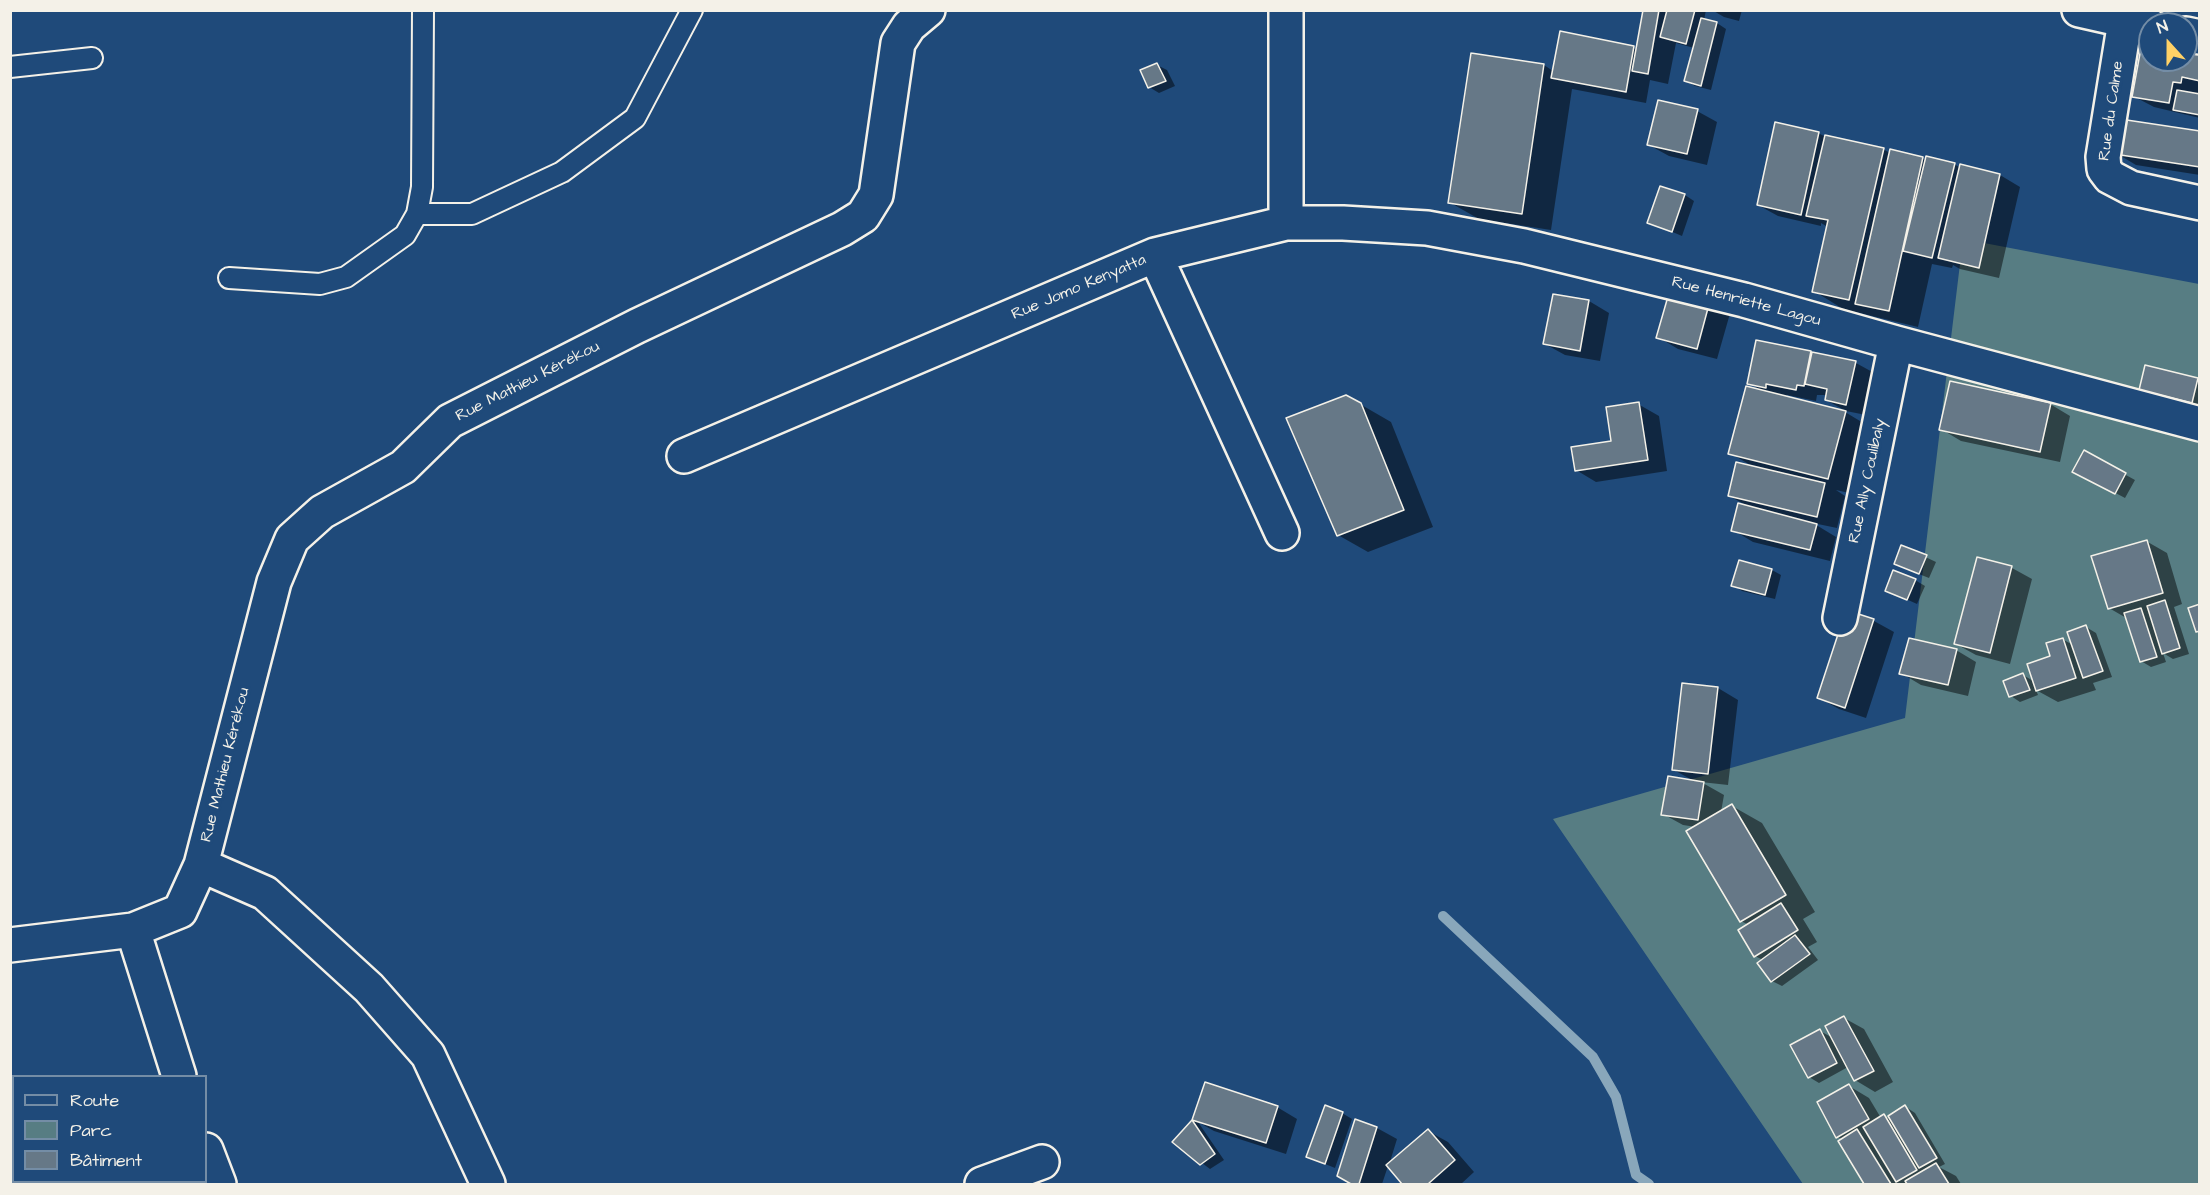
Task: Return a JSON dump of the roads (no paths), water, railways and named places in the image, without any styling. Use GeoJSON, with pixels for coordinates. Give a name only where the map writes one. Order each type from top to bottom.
{"type":"FeatureCollection","features":[{"type":"Feature","properties":{"kind":"street","name":"Rue Mathieu Kérékou"},"geometry":{"type":"LineString","coordinates":[[10,945],[133,930],[180,911],[201,865],[274,582],[292,538],[322,512],[403,467],[450,422],[638,326],[843,230],[863,216],[876,195],[898,43],[909,26],[928,10]]}},
{"type":"Feature","properties":{"kind":"street"},"geometry":{"type":"LineString","coordinates":[[1286,10],[1286,223]]}},
{"type":"Feature","properties":{"kind":"street"},"geometry":{"type":"LineString","coordinates":[[2079,10],[2138,23]]}},
{"type":"Feature","properties":{"kind":"street","name":"Rue du Calme"},"geometry":{"type":"LineString","coordinates":[[2138,23],[2103,157],[2104,169],[2110,177],[2131,189],[2199,203]]}},
{"type":"Feature","properties":{"kind":"street","name":"Rue Jomo Kenyatta"},"geometry":{"type":"LineString","coordinates":[[684,456],[1155,255],[1286,223]]}},
{"type":"Feature","properties":{"kind":"street","name":"Rue Henriette Lagou"},"geometry":{"type":"LineString","coordinates":[[1286,223],[1343,223],[1427,228],[1524,246],[1744,300],[2199,424]]}},
{"type":"Feature","properties":{"kind":"street"},"geometry":{"type":"LineString","coordinates":[[1155,255],[1282,533]]}},
{"type":"Feature","properties":{"kind":"street","name":"Rue Ally Coulibaly"},"geometry":{"type":"LineString","coordinates":[[1840,618],[1896,343]]}},
{"type":"Feature","properties":{"kind":"street"},"geometry":{"type":"LineString","coordinates":[[201,865],[265,893],[369,988],[428,1055],[488,1185]]}},
{"type":"Feature","properties":{"kind":"street"},"geometry":{"type":"LineString","coordinates":[[133,930],[178,1075]]}},
{"type":"Feature","properties":{"kind":"street"},"geometry":{"type":"LineString","coordinates":[[982,1185],[1042,1162]]}},
{"type":"Feature","properties":{"kind":"lane"},"geometry":{"type":"LineString","coordinates":[[229,278],[320,284],[346,277],[405,235],[417,214],[422,187],[423,10]]}},
{"type":"Feature","properties":{"kind":"lane"},"geometry":{"type":"LineString","coordinates":[[417,214],[472,214],[562,172],[590,152],[635,118],[692,10]]}},
{"type":"Feature","properties":{"kind":"lane"},"geometry":{"type":"LineString","coordinates":[[10,67],[92,58]]}},
{"type":"Feature","properties":{"kind":"waterway"},"geometry":{"type":"LineString","coordinates":[[1443,916],[1593,1057],[1616,1097],[1636,1175],[1649,1184]]}}]}
